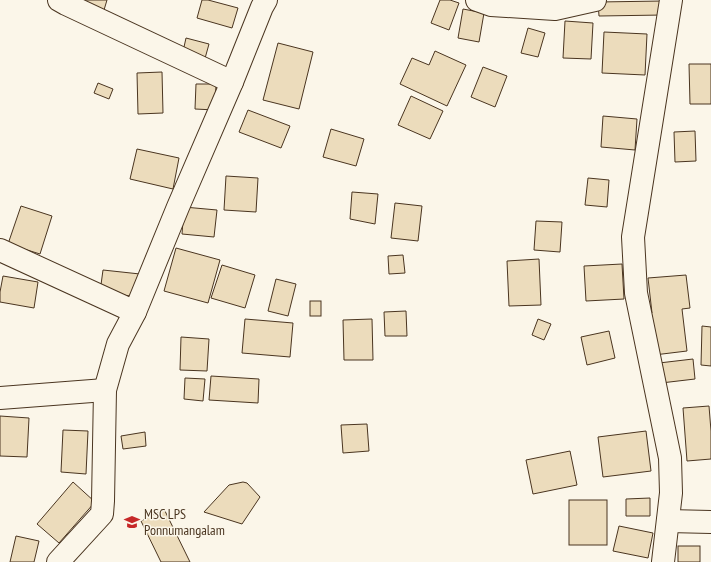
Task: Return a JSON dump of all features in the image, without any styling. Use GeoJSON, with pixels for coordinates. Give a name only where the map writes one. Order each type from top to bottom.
{"type":"FeatureCollection","features":[{"type":"Feature","properties":{"kind":"street"},"geometry":{"type":"LineString","coordinates":[[59,0],[232,82]]}},
{"type":"Feature","properties":{"kind":"street"},"geometry":{"type":"LineString","coordinates":[[477,0],[491,5],[555,9],[595,0]]}},
{"type":"Feature","properties":{"kind":"street"},"geometry":{"type":"LineString","coordinates":[[663,562],[671,493],[670,458],[636,293],[633,237],[672,0]]}},
{"type":"Feature","properties":{"kind":"street"},"geometry":{"type":"LineString","coordinates":[[58,562],[102,514],[105,390],[118,344],[136,312],[178,207],[232,82],[259,2]]}},
{"type":"Feature","properties":{"kind":"street"},"geometry":{"type":"LineString","coordinates":[[0,250],[136,312]]}},
{"type":"Feature","properties":{"kind":"street"},"geometry":{"type":"LineString","coordinates":[[0,398],[105,390]]}},
{"type":"Feature","properties":{"kind":"street"},"geometry":{"type":"LineString","coordinates":[[668,521],[711,522]]}},
{"type":"Feature","properties":{"kind":"building"},"geometry":{"type":"Polygon","coordinates":[[[74,0],[107,0],[104,10],[74,0]]]}},
{"type":"Feature","properties":{"kind":"building"},"geometry":{"type":"Polygon","coordinates":[[[202,0],[208,0],[238,8],[232,28],[197,18],[202,0]]]}},
{"type":"Feature","properties":{"kind":"building"},"geometry":{"type":"Polygon","coordinates":[[[440,0],[450,0],[459,3],[449,30],[431,23],[440,0]]]}},
{"type":"Feature","properties":{"kind":"building"},"geometry":{"type":"Polygon","coordinates":[[[663,1],[663,15],[599,16],[598,2],[663,1]]]}},
{"type":"Feature","properties":{"kind":"building"},"geometry":{"type":"Polygon","coordinates":[[[463,9],[484,13],[479,42],[458,38],[463,9]]]}},
{"type":"Feature","properties":{"kind":"building"},"geometry":{"type":"Polygon","coordinates":[[[565,21],[593,23],[591,59],[563,58],[565,21]]]}},
{"type":"Feature","properties":{"kind":"building"},"geometry":{"type":"Polygon","coordinates":[[[528,28],[545,33],[538,57],[521,53],[528,28]]]}},
{"type":"Feature","properties":{"kind":"building"},"geometry":{"type":"Polygon","coordinates":[[[604,32],[647,34],[645,75],[602,73],[604,32]]]}},
{"type":"Feature","properties":{"kind":"building"},"geometry":{"type":"Polygon","coordinates":[[[186,38],[209,44],[204,62],[182,56],[186,38]]]}},
{"type":"Feature","properties":{"kind":"building"},"geometry":{"type":"Polygon","coordinates":[[[278,43],[313,52],[299,109],[263,100],[278,43]]]}},
{"type":"Feature","properties":{"kind":"building"},"geometry":{"type":"Polygon","coordinates":[[[435,51],[466,65],[447,106],[400,84],[412,58],[429,65],[435,51]]]}},
{"type":"Feature","properties":{"kind":"building"},"geometry":{"type":"Polygon","coordinates":[[[689,64],[711,64],[711,104],[690,104],[689,64]]]}},
{"type":"Feature","properties":{"kind":"building"},"geometry":{"type":"Polygon","coordinates":[[[483,67],[507,76],[495,107],[471,97],[483,67]]]}},
{"type":"Feature","properties":{"kind":"building"},"geometry":{"type":"Polygon","coordinates":[[[162,72],[163,113],[138,114],[137,73],[162,72]]]}},
{"type":"Feature","properties":{"kind":"building"},"geometry":{"type":"Polygon","coordinates":[[[98,83],[113,89],[109,99],[94,93],[98,83]]]}},
{"type":"Feature","properties":{"kind":"building"},"geometry":{"type":"Polygon","coordinates":[[[196,84],[216,84],[215,110],[195,109],[196,84]]]}},
{"type":"Feature","properties":{"kind":"building"},"geometry":{"type":"Polygon","coordinates":[[[411,96],[443,111],[430,139],[398,125],[411,96]]]}},
{"type":"Feature","properties":{"kind":"building"},"geometry":{"type":"Polygon","coordinates":[[[248,110],[290,126],[281,148],[239,132],[248,110]]]}},
{"type":"Feature","properties":{"kind":"building"},"geometry":{"type":"Polygon","coordinates":[[[603,116],[637,119],[635,150],[601,147],[603,116]]]}},
{"type":"Feature","properties":{"kind":"building"},"geometry":{"type":"Polygon","coordinates":[[[331,129],[364,139],[356,166],[323,157],[331,129]]]}},
{"type":"Feature","properties":{"kind":"building"},"geometry":{"type":"Polygon","coordinates":[[[695,131],[696,161],[675,162],[674,132],[695,131]]]}},
{"type":"Feature","properties":{"kind":"building"},"geometry":{"type":"Polygon","coordinates":[[[137,149],[179,158],[173,189],[130,179],[137,149]]]}},
{"type":"Feature","properties":{"kind":"building"},"geometry":{"type":"Polygon","coordinates":[[[226,176],[258,178],[256,212],[224,210],[226,176]]]}},
{"type":"Feature","properties":{"kind":"building"},"geometry":{"type":"Polygon","coordinates":[[[588,178],[609,180],[607,207],[585,205],[588,178]]]}},
{"type":"Feature","properties":{"kind":"building"},"geometry":{"type":"Polygon","coordinates":[[[352,192],[378,194],[375,224],[350,219],[352,192]]]}},
{"type":"Feature","properties":{"kind":"building"},"geometry":{"type":"Polygon","coordinates":[[[395,203],[422,206],[418,241],[391,238],[395,203]]]}},
{"type":"Feature","properties":{"kind":"building"},"geometry":{"type":"Polygon","coordinates":[[[21,206],[52,216],[40,254],[8,244],[21,206]]]}},
{"type":"Feature","properties":{"kind":"building"},"geometry":{"type":"Polygon","coordinates":[[[184,207],[217,210],[214,237],[182,234],[184,207]]]}},
{"type":"Feature","properties":{"kind":"building"},"geometry":{"type":"Polygon","coordinates":[[[536,221],[562,222],[560,252],[534,250],[536,221]]]}},
{"type":"Feature","properties":{"kind":"building"},"geometry":{"type":"Polygon","coordinates":[[[176,248],[220,260],[208,303],[164,291],[176,248]]]}},
{"type":"Feature","properties":{"kind":"building"},"geometry":{"type":"Polygon","coordinates":[[[403,255],[405,273],[389,274],[388,256],[403,255]]]}},
{"type":"Feature","properties":{"kind":"building"},"geometry":{"type":"Polygon","coordinates":[[[539,259],[541,305],[509,306],[507,261],[539,259]]]}},
{"type":"Feature","properties":{"kind":"building"},"geometry":{"type":"Polygon","coordinates":[[[622,264],[624,299],[586,301],[584,266],[622,264]]]}},
{"type":"Feature","properties":{"kind":"building"},"geometry":{"type":"Polygon","coordinates":[[[222,265],[255,275],[245,308],[211,298],[222,265]]]}},
{"type":"Feature","properties":{"kind":"building"},"geometry":{"type":"Polygon","coordinates":[[[103,270],[140,274],[138,297],[100,292],[103,270]]]}},
{"type":"Feature","properties":{"kind":"building"},"geometry":{"type":"Polygon","coordinates":[[[686,275],[690,308],[682,309],[687,351],[654,355],[650,313],[652,313],[648,278],[686,275]]]}},
{"type":"Feature","properties":{"kind":"building"},"geometry":{"type":"Polygon","coordinates":[[[3,276],[38,282],[34,308],[0,302],[3,276]]]}},
{"type":"Feature","properties":{"kind":"building"},"geometry":{"type":"Polygon","coordinates":[[[276,279],[296,284],[288,316],[268,311],[276,279]]]}},
{"type":"Feature","properties":{"kind":"building"},"geometry":{"type":"Polygon","coordinates":[[[310,301],[321,301],[321,316],[310,316],[310,301]]]}},
{"type":"Feature","properties":{"kind":"building"},"geometry":{"type":"Polygon","coordinates":[[[406,311],[407,336],[385,336],[384,312],[406,311]]]}},
{"type":"Feature","properties":{"kind":"building"},"geometry":{"type":"Polygon","coordinates":[[[245,319],[293,323],[290,357],[242,353],[245,319]]]}},
{"type":"Feature","properties":{"kind":"building"},"geometry":{"type":"Polygon","coordinates":[[[372,319],[373,360],[344,360],[343,320],[372,319]]]}},
{"type":"Feature","properties":{"kind":"building"},"geometry":{"type":"Polygon","coordinates":[[[538,319],[551,324],[544,340],[532,335],[538,319]]]}},
{"type":"Feature","properties":{"kind":"building"},"geometry":{"type":"Polygon","coordinates":[[[702,326],[711,327],[711,366],[701,365],[702,326]]]}},
{"type":"Feature","properties":{"kind":"building"},"geometry":{"type":"Polygon","coordinates":[[[609,331],[615,358],[587,365],[581,337],[609,331]]]}},
{"type":"Feature","properties":{"kind":"building"},"geometry":{"type":"Polygon","coordinates":[[[181,337],[209,339],[207,371],[180,370],[181,337]]]}},
{"type":"Feature","properties":{"kind":"building"},"geometry":{"type":"Polygon","coordinates":[[[693,359],[695,379],[661,383],[659,363],[693,359]]]}},
{"type":"Feature","properties":{"kind":"building"},"geometry":{"type":"Polygon","coordinates":[[[211,376],[259,379],[258,403],[209,400],[211,376]]]}},
{"type":"Feature","properties":{"kind":"building"},"geometry":{"type":"Polygon","coordinates":[[[185,378],[205,379],[203,401],[184,399],[185,378]]]}},
{"type":"Feature","properties":{"kind":"building"},"geometry":{"type":"Polygon","coordinates":[[[709,406],[711,459],[687,461],[683,408],[709,406]]]}},
{"type":"Feature","properties":{"kind":"building"},"geometry":{"type":"Polygon","coordinates":[[[0,416],[29,418],[27,457],[0,456],[0,416]]]}},
{"type":"Feature","properties":{"kind":"building"},"geometry":{"type":"Polygon","coordinates":[[[367,424],[369,451],[343,453],[341,425],[367,424]]]}},
{"type":"Feature","properties":{"kind":"building"},"geometry":{"type":"Polygon","coordinates":[[[63,430],[88,431],[86,474],[61,472],[63,430]]]}},
{"type":"Feature","properties":{"kind":"building"},"geometry":{"type":"Polygon","coordinates":[[[646,431],[651,471],[603,477],[598,437],[646,431]]]}},
{"type":"Feature","properties":{"kind":"building"},"geometry":{"type":"Polygon","coordinates":[[[145,432],[146,446],[123,449],[121,436],[145,432]]]}},
{"type":"Feature","properties":{"kind":"building"},"geometry":{"type":"Polygon","coordinates":[[[570,451],[577,485],[533,494],[526,460],[570,451]]]}},
{"type":"Feature","properties":{"kind":"building"},"geometry":{"type":"Polygon","coordinates":[[[73,482],[95,502],[59,543],[37,524],[73,482]]]}},
{"type":"Feature","properties":{"kind":"building"},"geometry":{"type":"Polygon","coordinates":[[[243,482],[247,483],[260,497],[242,524],[204,512],[229,485],[243,482]]]}},
{"type":"Feature","properties":{"kind":"building"},"geometry":{"type":"Polygon","coordinates":[[[650,498],[650,516],[626,516],[626,499],[650,498]]]}},
{"type":"Feature","properties":{"kind":"building"},"geometry":{"type":"Polygon","coordinates":[[[569,500],[607,500],[607,545],[569,545],[569,500]]]}},
{"type":"Feature","properties":{"kind":"building"},"geometry":{"type":"Polygon","coordinates":[[[164,509],[190,562],[161,562],[141,521],[164,509]]]}},
{"type":"Feature","properties":{"kind":"building"},"geometry":{"type":"Polygon","coordinates":[[[619,526],[653,533],[648,558],[613,551],[619,526]]]}},
{"type":"Feature","properties":{"kind":"building"},"geometry":{"type":"Polygon","coordinates":[[[16,536],[39,541],[34,562],[10,562],[16,536]]]}},
{"type":"Feature","properties":{"kind":"building"},"geometry":{"type":"Polygon","coordinates":[[[678,546],[700,546],[700,562],[678,562],[678,546]]]}},
{"type":"Feature","properties":{"kind":"place","name":"MSC LPS Ponnumangalam"},"geometry":{"type":"Point","coordinates":[132,522]}}]}
